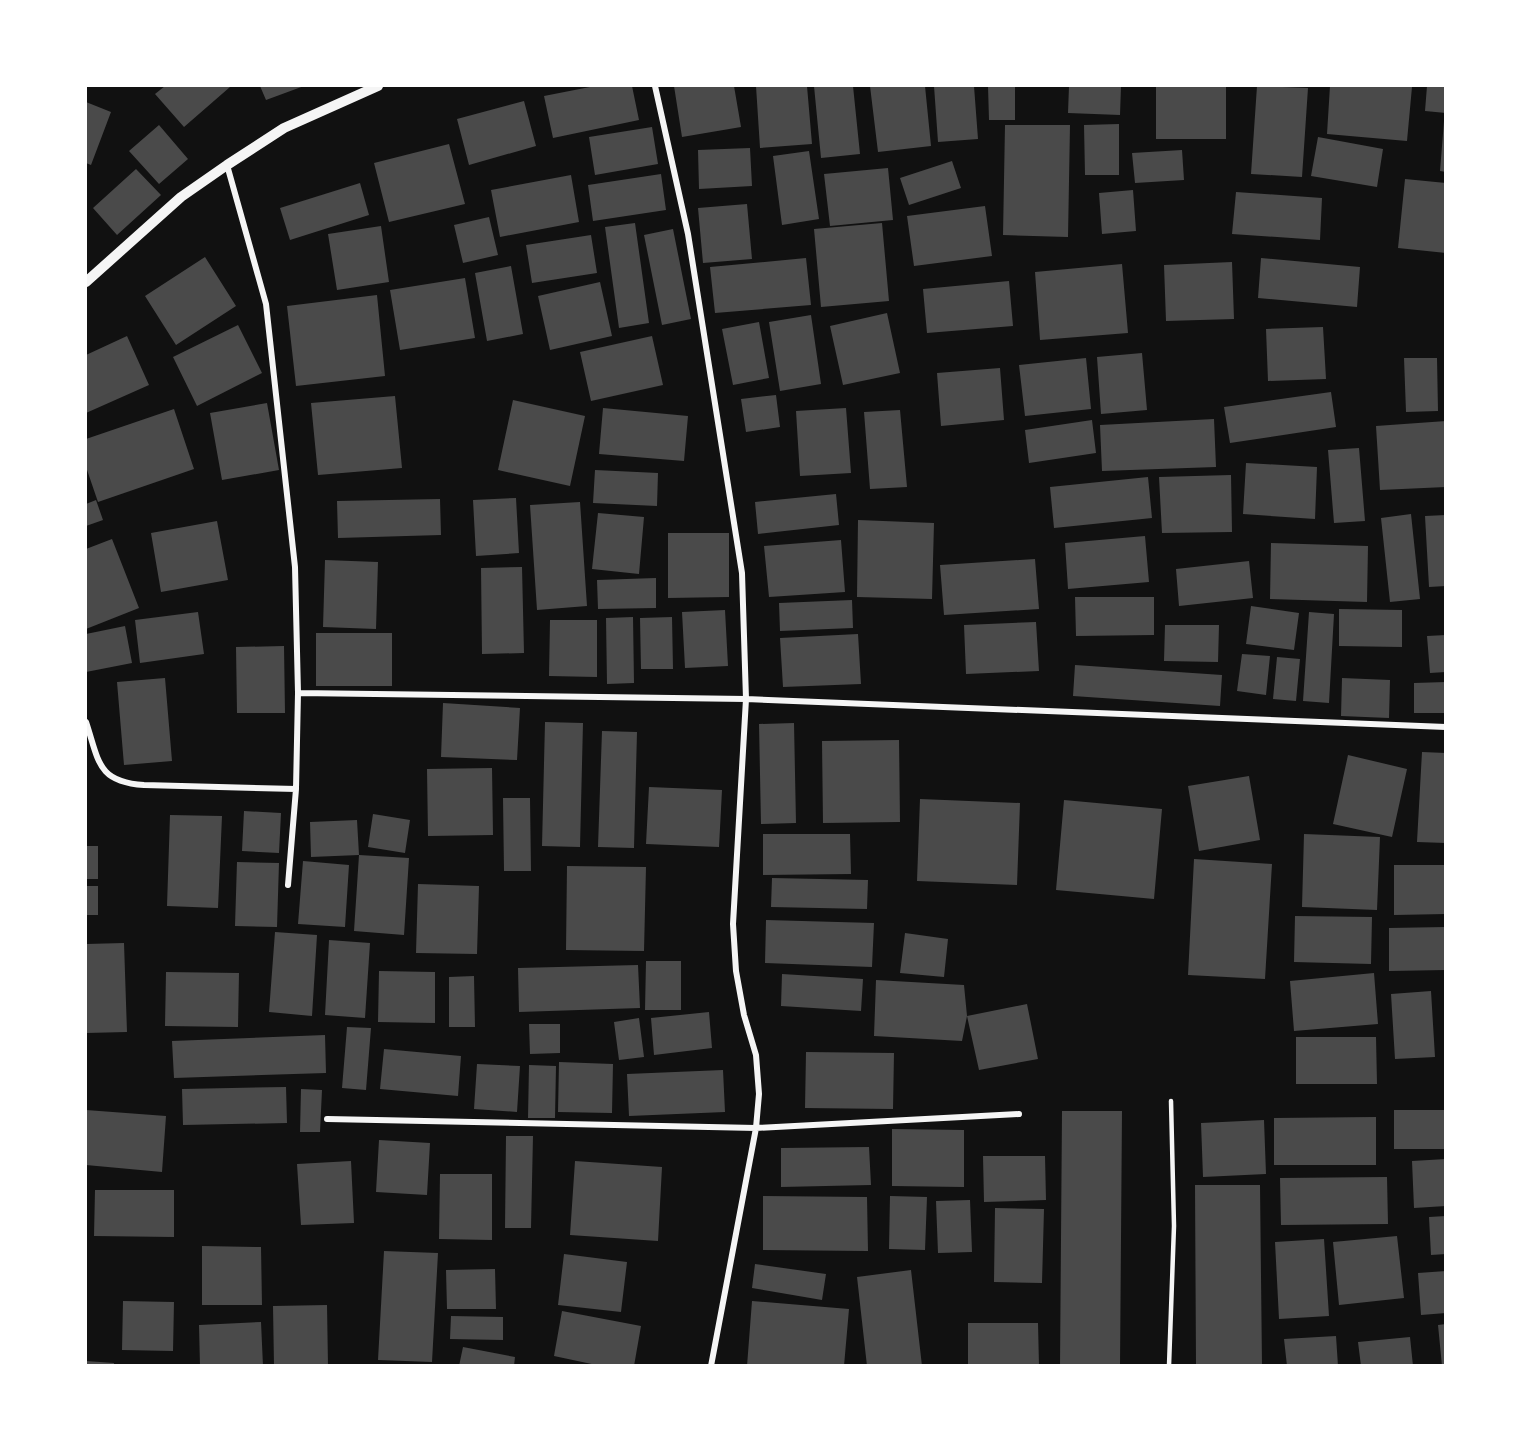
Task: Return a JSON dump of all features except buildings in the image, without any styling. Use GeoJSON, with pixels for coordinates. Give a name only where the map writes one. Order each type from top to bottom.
{"type":"FeatureCollection","features":[{"type":"Feature","properties":{"kind":"street"},"geometry":{"type":"LineString","coordinates":[[86,282],[181,197],[227,165],[284,128],[378,86]]}},
{"type":"Feature","properties":{"kind":"street"},"geometry":{"type":"LineString","coordinates":[[655,86],[688,234],[742,573],[746,699],[733,924],[736,971],[744,1015],[756,1055],[759,1094],[756,1128],[711,1365]]}},
{"type":"Feature","properties":{"kind":"street"},"geometry":{"type":"LineString","coordinates":[[227,165],[266,304],[295,567],[298,693],[296,789],[288,885]]}},
{"type":"Feature","properties":{"kind":"street"},"geometry":{"type":"LineString","coordinates":[[298,693],[746,699],[1446,726]]}},
{"type":"Feature","properties":{"kind":"street"},"geometry":{"type":"LineString","coordinates":[[86,722],[104,772],[123,783],[296,789]]}},
{"type":"Feature","properties":{"kind":"street"},"geometry":{"type":"LineString","coordinates":[[327,1119],[756,1128],[1019,1114]]}},
{"type":"Feature","properties":{"kind":"lane"},"geometry":{"type":"LineString","coordinates":[[1169,1365],[1173,1226],[1171,1101]]}}]}
